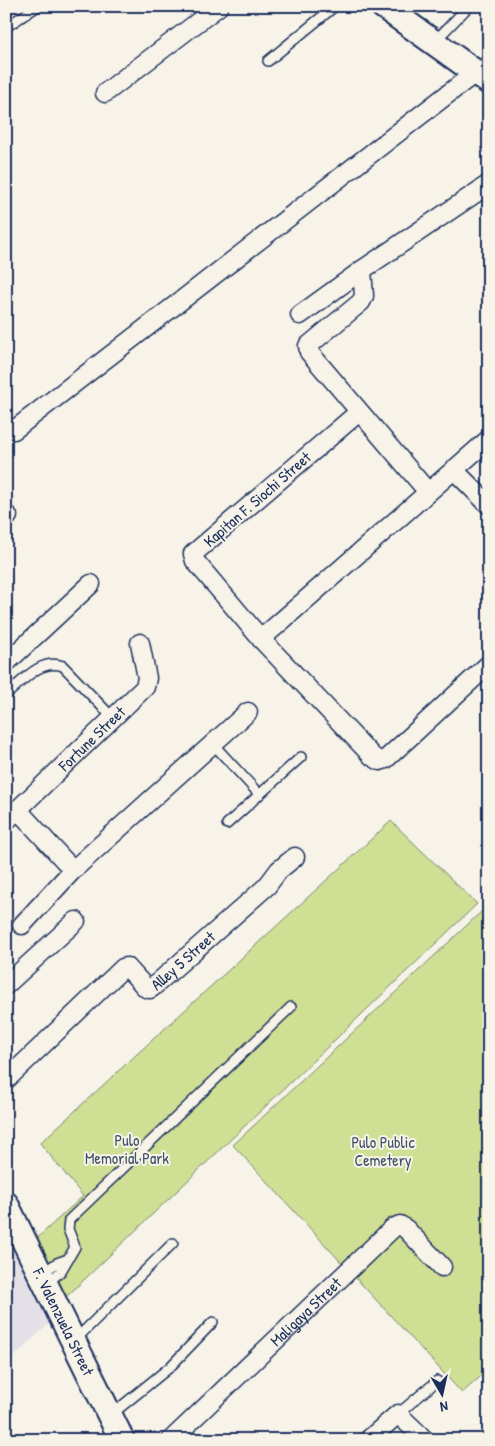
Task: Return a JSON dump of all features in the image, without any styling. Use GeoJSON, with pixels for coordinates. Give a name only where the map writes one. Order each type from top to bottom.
{"type":"FeatureCollection","features":[{"type":"Feature","properties":{"kind":"street"},"geometry":{"type":"LineString","coordinates":[[105,93],[219,6]]}},
{"type":"Feature","properties":{"kind":"street"},"geometry":{"type":"LineString","coordinates":[[14,430],[484,71],[434,42],[383,6]]}},
{"type":"Feature","properties":{"kind":"street"},"geometry":{"type":"LineString","coordinates":[[300,315],[362,270],[489,184]]}},
{"type":"Feature","properties":{"kind":"street"},"geometry":{"type":"LineString","coordinates":[[362,270],[364,296],[361,302],[308,346],[308,349],[428,492]]}},
{"type":"Feature","properties":{"kind":"street","name":"Kapitan F. Siochi Street"},"geometry":{"type":"LineString","coordinates":[[359,412],[193,554],[195,561],[261,638],[373,757],[380,761],[386,759],[489,664]]}},
{"type":"Feature","properties":{"kind":"street"},"geometry":{"type":"LineString","coordinates":[[261,638],[489,439]]}},
{"type":"Feature","properties":{"kind":"street"},"geometry":{"type":"LineString","coordinates":[[454,470],[489,506]]}},
{"type":"Feature","properties":{"kind":"street"},"geometry":{"type":"LineString","coordinates":[[6,663],[91,584]]}},
{"type":"Feature","properties":{"kind":"street","name":"Fortune Street"},"geometry":{"type":"LineString","coordinates":[[12,815],[145,687],[140,643]]}},
{"type":"Feature","properties":{"kind":"street"},"geometry":{"type":"LineString","coordinates":[[22,925],[74,870],[248,712]]}},
{"type":"Feature","properties":{"kind":"street"},"geometry":{"type":"LineString","coordinates":[[12,815],[74,870]]}},
{"type":"Feature","properties":{"kind":"street","name":"Alley 5 Street"},"geometry":{"type":"LineString","coordinates":[[6,1080],[123,968],[127,967],[146,988],[150,989],[161,982],[260,892],[279,870],[295,857]]}},
{"type":"Feature","properties":{"kind":"street"},"geometry":{"type":"LineString","coordinates":[[6,985],[76,921]]}},
{"type":"Feature","properties":{"kind":"street","name":"F. Valenzuela Street"},"geometry":{"type":"LineString","coordinates":[[8,1214],[43,1279],[122,1440]]}},
{"type":"Feature","properties":{"kind":"street","name":"Maligaya Street"},"geometry":{"type":"LineString","coordinates":[[171,1440],[393,1228],[400,1225],[406,1229],[442,1266]]}},
{"type":"Feature","properties":{"kind":"street"},"geometry":{"type":"LineString","coordinates":[[368,1440],[398,1414],[425,1440]]}},
{"type":"Feature","properties":{"kind":"lane"},"geometry":{"type":"LineString","coordinates":[[6,27],[38,6]]}},
{"type":"Feature","properties":{"kind":"lane"},"geometry":{"type":"LineString","coordinates":[[268,61],[335,6]]}},
{"type":"Feature","properties":{"kind":"lane"},"geometry":{"type":"LineString","coordinates":[[434,42],[469,6]]}},
{"type":"Feature","properties":{"kind":"lane"},"geometry":{"type":"LineString","coordinates":[[6,695],[36,669],[47,664],[57,664],[63,666],[113,718]]}},
{"type":"Feature","properties":{"kind":"lane"},"geometry":{"type":"LineString","coordinates":[[213,744],[259,794]]}},
{"type":"Feature","properties":{"kind":"lane"},"geometry":{"type":"LineString","coordinates":[[227,824],[301,757]]}},
{"type":"Feature","properties":{"kind":"lane"},"geometry":{"type":"LineString","coordinates":[[43,1279],[60,1271],[74,1247],[68,1229],[69,1220],[291,1006]]}},
{"type":"Feature","properties":{"kind":"lane"},"geometry":{"type":"LineString","coordinates":[[74,1341],[173,1244]]}},
{"type":"Feature","properties":{"kind":"lane"},"geometry":{"type":"LineString","coordinates":[[110,1415],[170,1367],[213,1322]]}},
{"type":"Feature","properties":{"kind":"lane"},"geometry":{"type":"LineString","coordinates":[[398,1414],[437,1381]]}},
{"type":"Feature","properties":{"kind":"shaded area"},"geometry":{"type":"Polygon","coordinates":[[[6,1226],[51,1322],[6,1364],[6,1226]]]}},
{"type":"Feature","properties":{"kind":"green space","name":"Pulo Memorial Park"},"geometry":{"type":"Polygon","coordinates":[[[391,821],[477,904],[63,1300],[34,1241],[83,1196],[40,1143],[391,821]]]}},
{"type":"Feature","properties":{"kind":"green space","name":"Pulo Public Cemetery"},"geometry":{"type":"Polygon","coordinates":[[[482,911],[489,917],[489,1369],[462,1393],[233,1145],[482,911]]]}}]}
